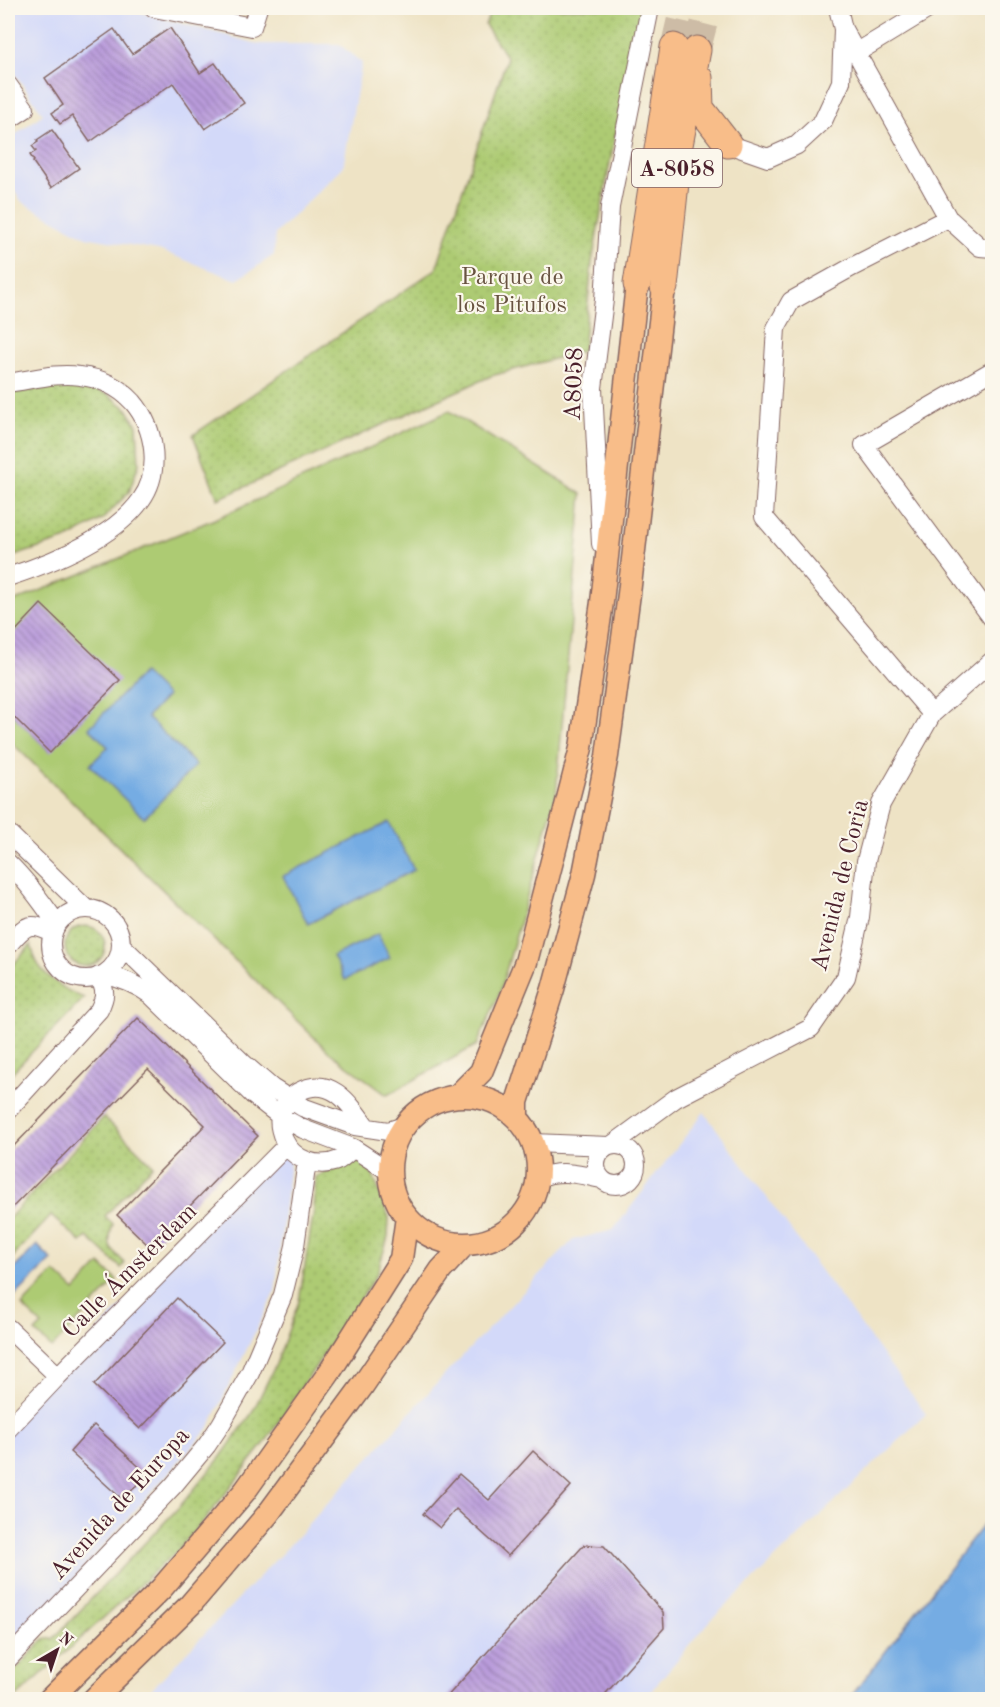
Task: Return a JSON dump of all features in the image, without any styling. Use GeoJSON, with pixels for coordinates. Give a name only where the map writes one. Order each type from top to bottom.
{"type":"FeatureCollection","features":[{"type":"Feature","properties":{"kind":"highway"},"geometry":{"type":"LineString","coordinates":[[686,49],[700,108],[728,144]]}},
{"type":"Feature","properties":{"kind":"highway","name":"A-8058"},"geometry":{"type":"LineString","coordinates":[[637,284],[686,49]]}},
{"type":"Feature","properties":{"kind":"highway","name":"A-8058"},"geometry":{"type":"LineString","coordinates":[[664,287],[679,145],[686,49]]}},
{"type":"Feature","properties":{"kind":"main road","name":"A-8058"},"geometry":{"type":"LineString","coordinates":[[457,1096],[481,1072],[526,962],[581,748],[603,587],[637,284]]}},
{"type":"Feature","properties":{"kind":"main road","name":"A-8058"},"geometry":{"type":"LineString","coordinates":[[517,1116],[517,1102],[553,989],[584,874],[607,756],[629,594],[664,287]]}},
{"type":"Feature","properties":{"kind":"main road","name":"A-8058"},"geometry":{"type":"LineString","coordinates":[[457,1096],[481,1098],[517,1116],[533,1143],[538,1178],[532,1199],[521,1217],[505,1232],[486,1241],[465,1244],[443,1241],[423,1232],[407,1217],[395,1196],[390,1172],[393,1148],[404,1126],[420,1110],[440,1100],[457,1096]]}},
{"type":"Feature","properties":{"kind":"main road"},"geometry":{"type":"LineString","coordinates":[[49,1700],[161,1589],[245,1491],[329,1373],[401,1259],[407,1217]]}},
{"type":"Feature","properties":{"kind":"main road"},"geometry":{"type":"LineString","coordinates":[[93,1700],[190,1605],[268,1514],[360,1388],[441,1270],[465,1244]]}},
{"type":"Feature","properties":{"kind":"street"},"geometry":{"type":"LineString","coordinates":[[154,8],[252,27],[258,8]]}},
{"type":"Feature","properties":{"kind":"street","name":"A8058"},"geometry":{"type":"LineString","coordinates":[[603,587],[593,388],[604,300],[610,207],[650,8]]}},
{"type":"Feature","properties":{"kind":"street"},"geometry":{"type":"LineString","coordinates":[[838,8],[843,28],[856,53],[948,218],[980,247],[993,248]]}},
{"type":"Feature","properties":{"kind":"street"},"geometry":{"type":"LineString","coordinates":[[856,53],[930,8]]}},
{"type":"Feature","properties":{"kind":"street"},"geometry":{"type":"LineString","coordinates":[[728,144],[768,158],[796,145],[824,122],[841,82],[843,28]]}},
{"type":"Feature","properties":{"kind":"street"},"geometry":{"type":"LineString","coordinates":[[8,85],[25,109],[8,120]]}},
{"type":"Feature","properties":{"kind":"street"},"geometry":{"type":"LineString","coordinates":[[932,714],[764,518],[776,328],[791,301],[948,218]]}},
{"type":"Feature","properties":{"kind":"street"},"geometry":{"type":"LineString","coordinates":[[993,371],[864,445],[993,618]]}},
{"type":"Feature","properties":{"kind":"street"},"geometry":{"type":"LineString","coordinates":[[8,383],[79,375],[115,387],[140,411],[149,432],[154,456],[151,478],[142,500],[114,526],[72,551],[8,577]]}},
{"type":"Feature","properties":{"kind":"street","name":"Avenida de Coria"},"geometry":{"type":"LineString","coordinates":[[611,1146],[676,1098],[811,1028],[846,977],[860,917],[866,861],[880,804],[932,714],[993,661]]}},
{"type":"Feature","properties":{"kind":"street"},"geometry":{"type":"LineString","coordinates":[[8,833],[86,909]]}},
{"type":"Feature","properties":{"kind":"street"},"geometry":{"type":"LineString","coordinates":[[8,862],[38,896],[55,928]]}},
{"type":"Feature","properties":{"kind":"street"},"geometry":{"type":"LineString","coordinates":[[86,909],[97,910],[111,919],[120,934],[121,945],[117,960],[111,968],[101,975],[84,979],[65,972],[57,964],[51,944],[55,928],[65,916],[86,909]]}},
{"type":"Feature","properties":{"kind":"street"},"geometry":{"type":"LineString","coordinates":[[8,945],[21,930],[32,926],[55,928]]}},
{"type":"Feature","properties":{"kind":"street"},"geometry":{"type":"LineString","coordinates":[[121,945],[272,1088],[302,1107],[355,1126],[388,1131],[404,1126]]}},
{"type":"Feature","properties":{"kind":"street"},"geometry":{"type":"LineString","coordinates":[[8,1110],[99,1010],[105,990],[101,975]]}},
{"type":"Feature","properties":{"kind":"street"},"geometry":{"type":"LineString","coordinates":[[101,975],[128,981],[151,995],[253,1095],[279,1116],[303,1129],[353,1148],[390,1172]]}},
{"type":"Feature","properties":{"kind":"street"},"geometry":{"type":"LineString","coordinates":[[353,1148],[339,1159],[323,1164],[307,1161],[296,1155],[287,1145],[280,1130],[279,1116],[295,1093],[309,1087],[329,1088],[353,1108],[367,1128]]}},
{"type":"Feature","properties":{"kind":"street"},"geometry":{"type":"LineString","coordinates":[[533,1143],[621,1146],[629,1150],[636,1166],[633,1175],[625,1183],[616,1185],[566,1172],[550,1173],[538,1178]]}},
{"type":"Feature","properties":{"kind":"street","name":"Calle Ámsterdam"},"geometry":{"type":"LineString","coordinates":[[8,1429],[287,1145]]}},
{"type":"Feature","properties":{"kind":"street"},"geometry":{"type":"LineString","coordinates":[[600,1179],[596,1170],[596,1160],[601,1152],[611,1146]]}},
{"type":"Feature","properties":{"kind":"street","name":"Avenida de Europa"},"geometry":{"type":"LineString","coordinates":[[8,1659],[176,1483],[221,1424],[250,1373],[283,1295],[295,1246],[307,1161]]}},
{"type":"Feature","properties":{"kind":"street"},"geometry":{"type":"LineString","coordinates":[[8,1328],[58,1376]]}},
{"type":"Feature","properties":{"kind":"shaded area"},"geometry":{"type":"Polygon","coordinates":[[[8,8],[124,8],[258,44],[339,44],[362,63],[343,167],[275,234],[274,255],[237,280],[159,250],[86,237],[22,202],[8,181],[8,140],[43,114],[8,64],[8,8]]]}},
{"type":"Feature","properties":{"kind":"shaded area"},"geometry":{"type":"Polygon","coordinates":[[[704,1112],[926,1414],[711,1620],[644,1699],[141,1700],[287,1548],[452,1367],[573,1240],[613,1230],[704,1112]]]}},
{"type":"Feature","properties":{"kind":"shaded area"},"geometry":{"type":"Polygon","coordinates":[[[278,1147],[290,1162],[275,1291],[208,1429],[8,1652],[8,1422],[278,1147]]]}},
{"type":"Feature","properties":{"kind":"green space","name":"Parque de los Pitufos"},"geometry":{"type":"Polygon","coordinates":[[[492,8],[641,8],[592,262],[583,351],[491,376],[218,499],[193,435],[436,269],[507,58],[485,25],[492,8]]]}},
{"type":"Feature","properties":{"kind":"green space"},"geometry":{"type":"Polygon","coordinates":[[[67,385],[87,387],[109,395],[127,409],[137,425],[139,464],[129,492],[103,519],[67,539],[8,558],[8,393],[67,385]]]}},
{"type":"Feature","properties":{"kind":"green space"},"geometry":{"type":"Polygon","coordinates":[[[449,411],[582,494],[556,795],[500,992],[477,1045],[387,1095],[329,1052],[8,739],[8,604],[222,516],[449,411]]]}},
{"type":"Feature","properties":{"kind":"green space"},"geometry":{"type":"Polygon","coordinates":[[[85,926],[99,932],[105,946],[99,960],[85,966],[71,960],[65,946],[71,932],[85,926]]]}},
{"type":"Feature","properties":{"kind":"green space"},"geometry":{"type":"Polygon","coordinates":[[[31,945],[37,962],[46,974],[71,992],[84,998],[8,1077],[8,970],[31,945]]]}},
{"type":"Feature","properties":{"kind":"green space"},"geometry":{"type":"Polygon","coordinates":[[[104,1117],[153,1165],[105,1216],[113,1224],[110,1246],[125,1263],[121,1268],[87,1237],[81,1242],[51,1216],[8,1262],[8,1219],[104,1117]]]}},
{"type":"Feature","properties":{"kind":"green space"},"geometry":{"type":"Polygon","coordinates":[[[356,1160],[370,1168],[389,1217],[388,1237],[377,1274],[264,1444],[208,1516],[177,1551],[14,1699],[8,1699],[8,1678],[44,1639],[53,1639],[180,1506],[220,1458],[252,1413],[276,1364],[299,1301],[314,1210],[316,1177],[356,1160]]]}},
{"type":"Feature","properties":{"kind":"green space"},"geometry":{"type":"Polygon","coordinates":[[[100,1264],[117,1280],[52,1348],[35,1332],[42,1325],[22,1306],[55,1272],[75,1291],[100,1264]]]}},
{"type":"Feature","properties":{"kind":"water"},"geometry":{"type":"Polygon","coordinates":[[[143,673],[167,696],[147,717],[196,765],[144,818],[90,765],[108,747],[89,728],[143,673]]]}},
{"type":"Feature","properties":{"kind":"water"},"geometry":{"type":"Polygon","coordinates":[[[389,822],[414,870],[308,924],[283,876],[389,822]]]}},
{"type":"Feature","properties":{"kind":"water"},"geometry":{"type":"Polygon","coordinates":[[[378,934],[390,958],[345,980],[333,956],[378,934]]]}},
{"type":"Feature","properties":{"kind":"water"},"geometry":{"type":"Polygon","coordinates":[[[37,1245],[52,1260],[15,1296],[8,1288],[8,1275],[37,1245]]]}},
{"type":"Feature","properties":{"kind":"water"},"geometry":{"type":"Polygon","coordinates":[[[992,1513],[992,1699],[849,1699],[992,1513]]]}},
{"type":"Feature","properties":{"kind":"building"},"geometry":{"type":"Polygon","coordinates":[[[170,28],[200,73],[215,63],[244,103],[205,129],[173,83],[90,142],[72,116],[60,124],[52,113],[63,105],[45,78],[114,29],[132,54],[170,28]]]}},
{"type":"Feature","properties":{"kind":"building"},"geometry":{"type":"Polygon","coordinates":[[[52,130],[79,168],[51,188],[30,155],[36,151],[32,146],[38,142],[37,140],[52,130]]]}},
{"type":"Feature","properties":{"kind":"building"},"geometry":{"type":"Polygon","coordinates":[[[41,604],[120,680],[50,753],[8,711],[8,639],[41,604]]]}},
{"type":"Feature","properties":{"kind":"building"},"geometry":{"type":"Polygon","coordinates":[[[138,1018],[258,1136],[150,1247],[117,1215],[205,1125],[148,1069],[8,1212],[8,1152],[138,1018]]]}},
{"type":"Feature","properties":{"kind":"building"},"geometry":{"type":"Polygon","coordinates":[[[177,1298],[223,1342],[140,1429],[94,1385],[177,1298]]]}},
{"type":"Feature","properties":{"kind":"building"},"geometry":{"type":"Polygon","coordinates":[[[94,1425],[147,1474],[123,1500],[70,1452],[94,1425]]]}},
{"type":"Feature","properties":{"kind":"building"},"geometry":{"type":"Polygon","coordinates":[[[533,1451],[571,1486],[508,1556],[456,1509],[440,1528],[423,1514],[459,1474],[489,1500],[533,1451]]]}},
{"type":"Feature","properties":{"kind":"building"},"geometry":{"type":"Polygon","coordinates":[[[584,1545],[604,1546],[663,1612],[664,1628],[600,1700],[444,1700],[584,1545]]]}},
{"type":"Feature","properties":{"kind":"tunnel"},"geometry":{"type":"LineString","coordinates":[[674,47],[683,8]]}},
{"type":"Feature","properties":{"kind":"tunnel"},"geometry":{"type":"LineString","coordinates":[[697,50],[708,8]]}}]}
